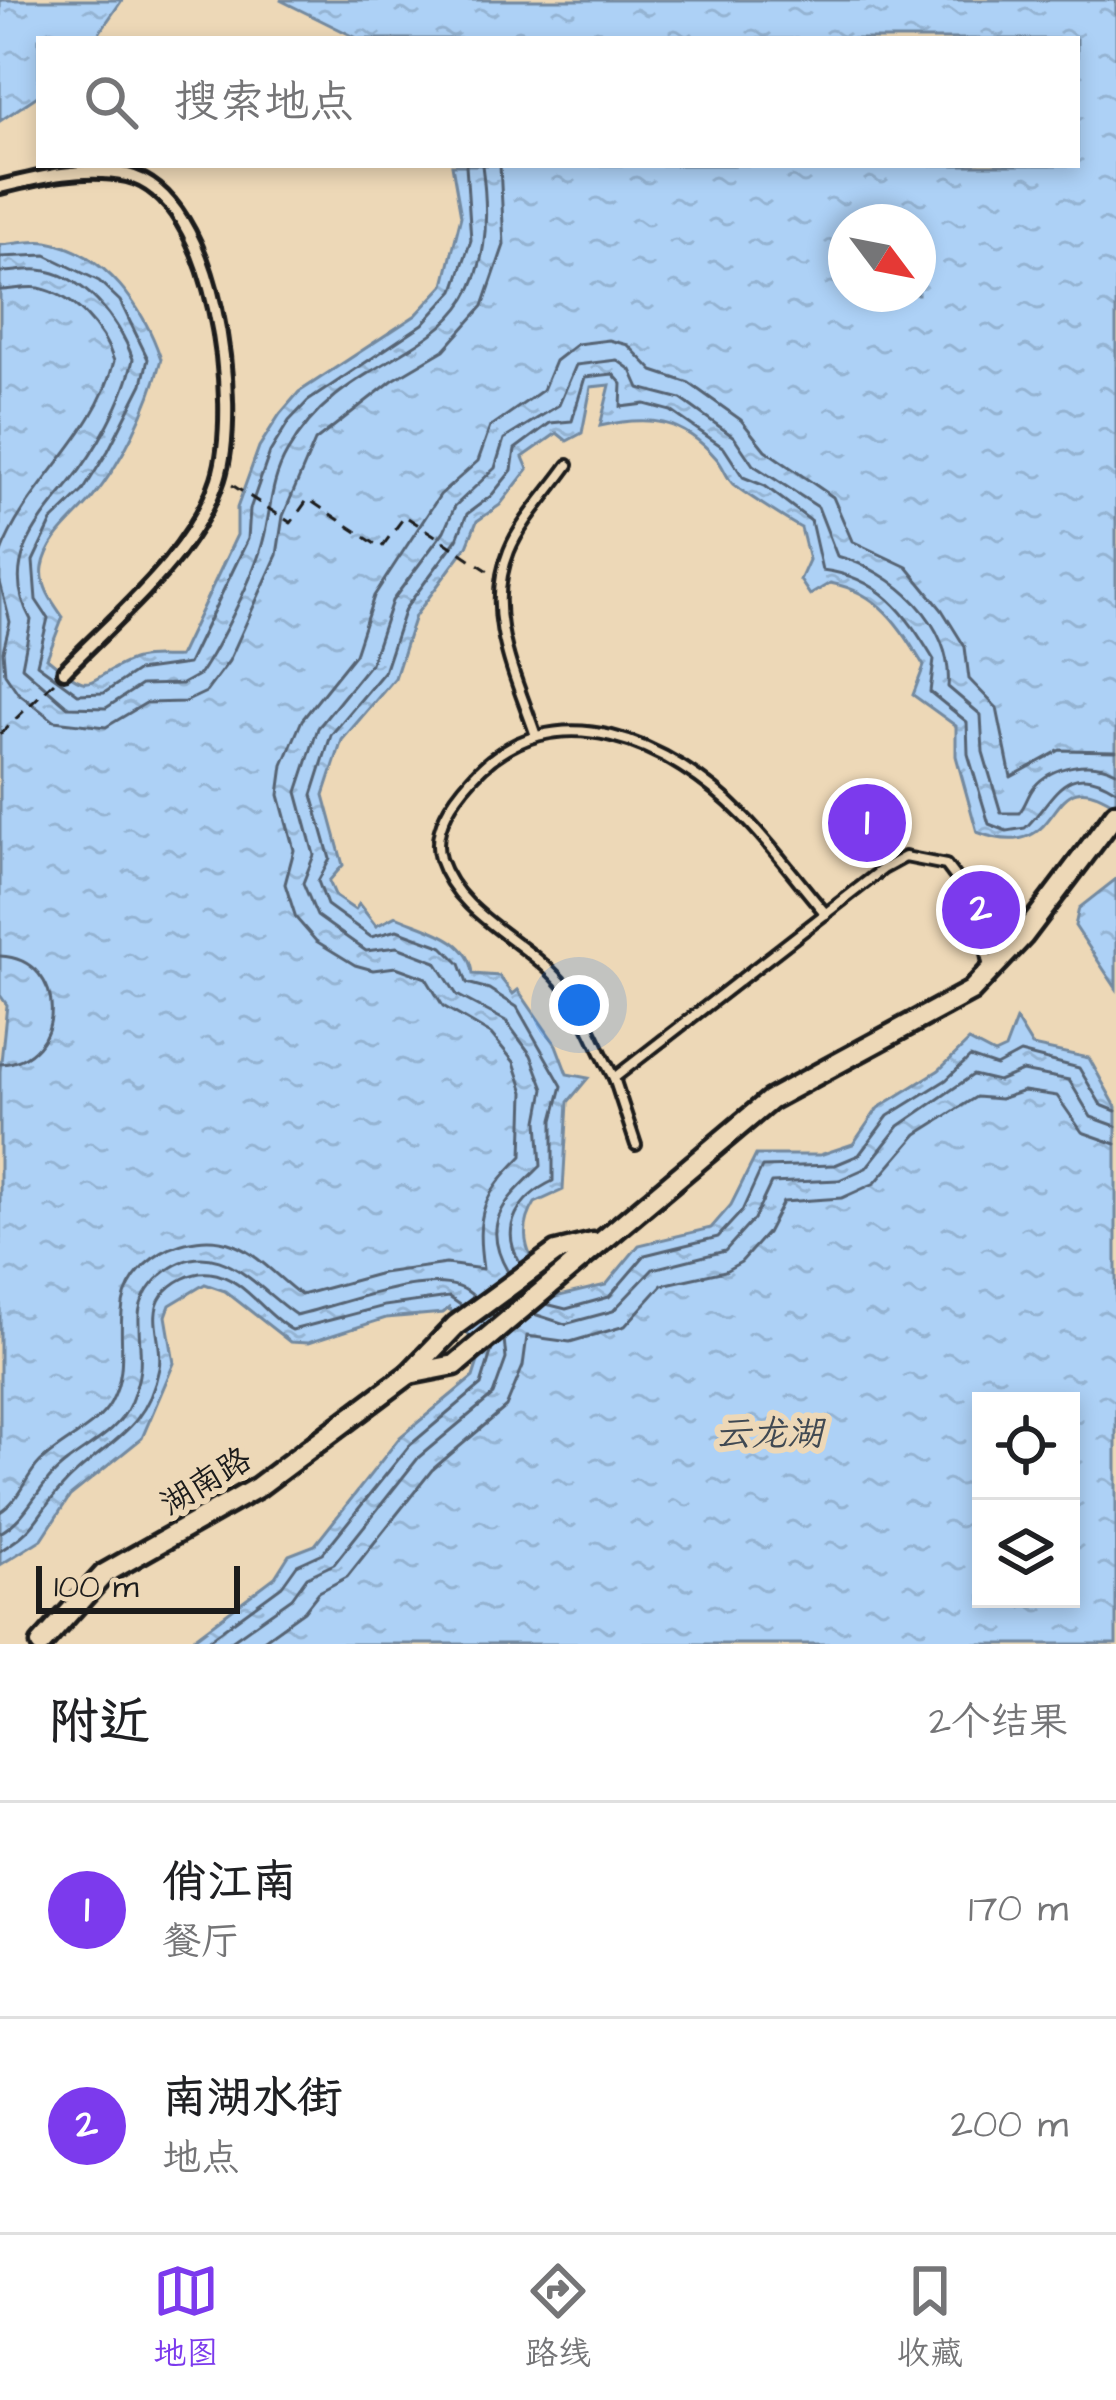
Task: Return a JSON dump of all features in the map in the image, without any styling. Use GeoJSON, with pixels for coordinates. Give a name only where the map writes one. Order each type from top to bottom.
{"type":"FeatureCollection","features":[{"type":"Feature","properties":{"kind":"street"},"geometry":{"type":"LineString","coordinates":[[0,187],[54,173],[130,175],[179,209],[201,253],[225,358],[219,477],[185,544],[64,671]]}},
{"type":"Feature","properties":{"kind":"street"},"geometry":{"type":"LineString","coordinates":[[409,1374],[455,1366],[554,1287],[597,1241],[770,1100],[971,991],[1023,936],[1116,813]]}},
{"type":"Feature","properties":{"kind":"street"},"geometry":{"type":"LineString","coordinates":[[409,1374],[455,1325],[556,1252],[597,1241]]}},
{"type":"Feature","properties":{"kind":"street","name":"湖南路"},"geometry":{"type":"LineString","coordinates":[[40,1644],[104,1574],[258,1487],[409,1374]]}},
{"type":"Feature","properties":{"kind":"lane"},"geometry":{"type":"LineString","coordinates":[[536,733],[499,631],[508,551],[568,465]]}},
{"type":"Feature","properties":{"kind":"lane"},"geometry":{"type":"LineString","coordinates":[[636,1145],[614,1078],[562,983],[462,898],[439,856],[444,813],[475,774],[536,733],[596,730],[672,758],[742,814],[826,914]]}},
{"type":"Feature","properties":{"kind":"lane"},"geometry":{"type":"LineString","coordinates":[[614,1078],[905,857],[946,866],[976,904],[1023,936]]}},
{"type":"Feature","properties":{"kind":"lane"},"geometry":{"type":"LineString","coordinates":[[976,904],[989,972]]}},
{"type":"Feature","properties":{"kind":"path"},"geometry":{"type":"LineString","coordinates":[[219,477],[291,523],[308,500],[381,548],[405,516],[505,581]]}},
{"type":"Feature","properties":{"kind":"path"},"geometry":{"type":"LineString","coordinates":[[0,734],[64,671]]}},
{"type":"Feature","properties":{"kind":"water"},"geometry":{"type":"Polygon","coordinates":[[[0,0],[122,0],[97,36],[36,36],[36,97],[0,121],[0,0]]]}},
{"type":"Feature","properties":{"kind":"water","name":"云龙湖"},"geometry":{"type":"Polygon","coordinates":[[[280,0],[1116,0],[1116,805],[1092,793],[1075,792],[1028,836],[1007,839],[977,832],[956,756],[956,726],[913,695],[924,666],[896,624],[875,602],[847,587],[830,583],[810,595],[800,580],[809,560],[801,528],[736,486],[717,459],[691,435],[649,421],[600,426],[610,385],[591,387],[582,433],[567,441],[557,433],[523,457],[528,469],[500,505],[477,521],[467,546],[415,616],[395,678],[342,740],[324,795],[343,865],[329,881],[336,897],[355,910],[359,904],[376,926],[396,916],[455,943],[470,961],[473,974],[499,976],[513,994],[518,990],[556,1045],[567,1074],[588,1078],[568,1102],[563,1190],[535,1203],[526,1229],[529,1252],[555,1297],[606,1285],[639,1245],[711,1228],[731,1205],[756,1155],[820,1155],[853,1144],[878,1108],[939,1070],[969,1041],[994,1054],[1005,1049],[1016,1020],[1032,1046],[1089,1058],[1116,1107],[1116,1644],[186,1644],[275,1577],[289,1555],[315,1545],[400,1437],[473,1377],[481,1352],[449,1308],[443,1313],[386,1318],[308,1343],[290,1342],[225,1291],[205,1284],[170,1305],[166,1316],[174,1363],[142,1438],[70,1496],[42,1539],[0,1565],[0,1071],[7,1005],[0,995],[0,245],[47,242],[87,257],[133,302],[161,359],[150,396],[124,451],[103,485],[56,538],[43,567],[45,587],[63,617],[47,658],[83,682],[135,659],[179,657],[237,535],[237,508],[259,447],[280,414],[299,392],[416,315],[444,285],[461,216],[453,168],[1080,168],[1080,36],[353,36],[280,0]]]}},
{"type":"Feature","properties":{"kind":"water"},"geometry":{"type":"Polygon","coordinates":[[[1116,879],[1116,988],[1075,926],[1079,908],[1116,879]]]}},
{"type":"Feature","properties":{"kind":"place","name":"俏江南"},"geometry":{"type":"Point","coordinates":[867,823]}},
{"type":"Feature","properties":{"kind":"place","name":"南湖水街"},"geometry":{"type":"Point","coordinates":[981,910]}}]}
